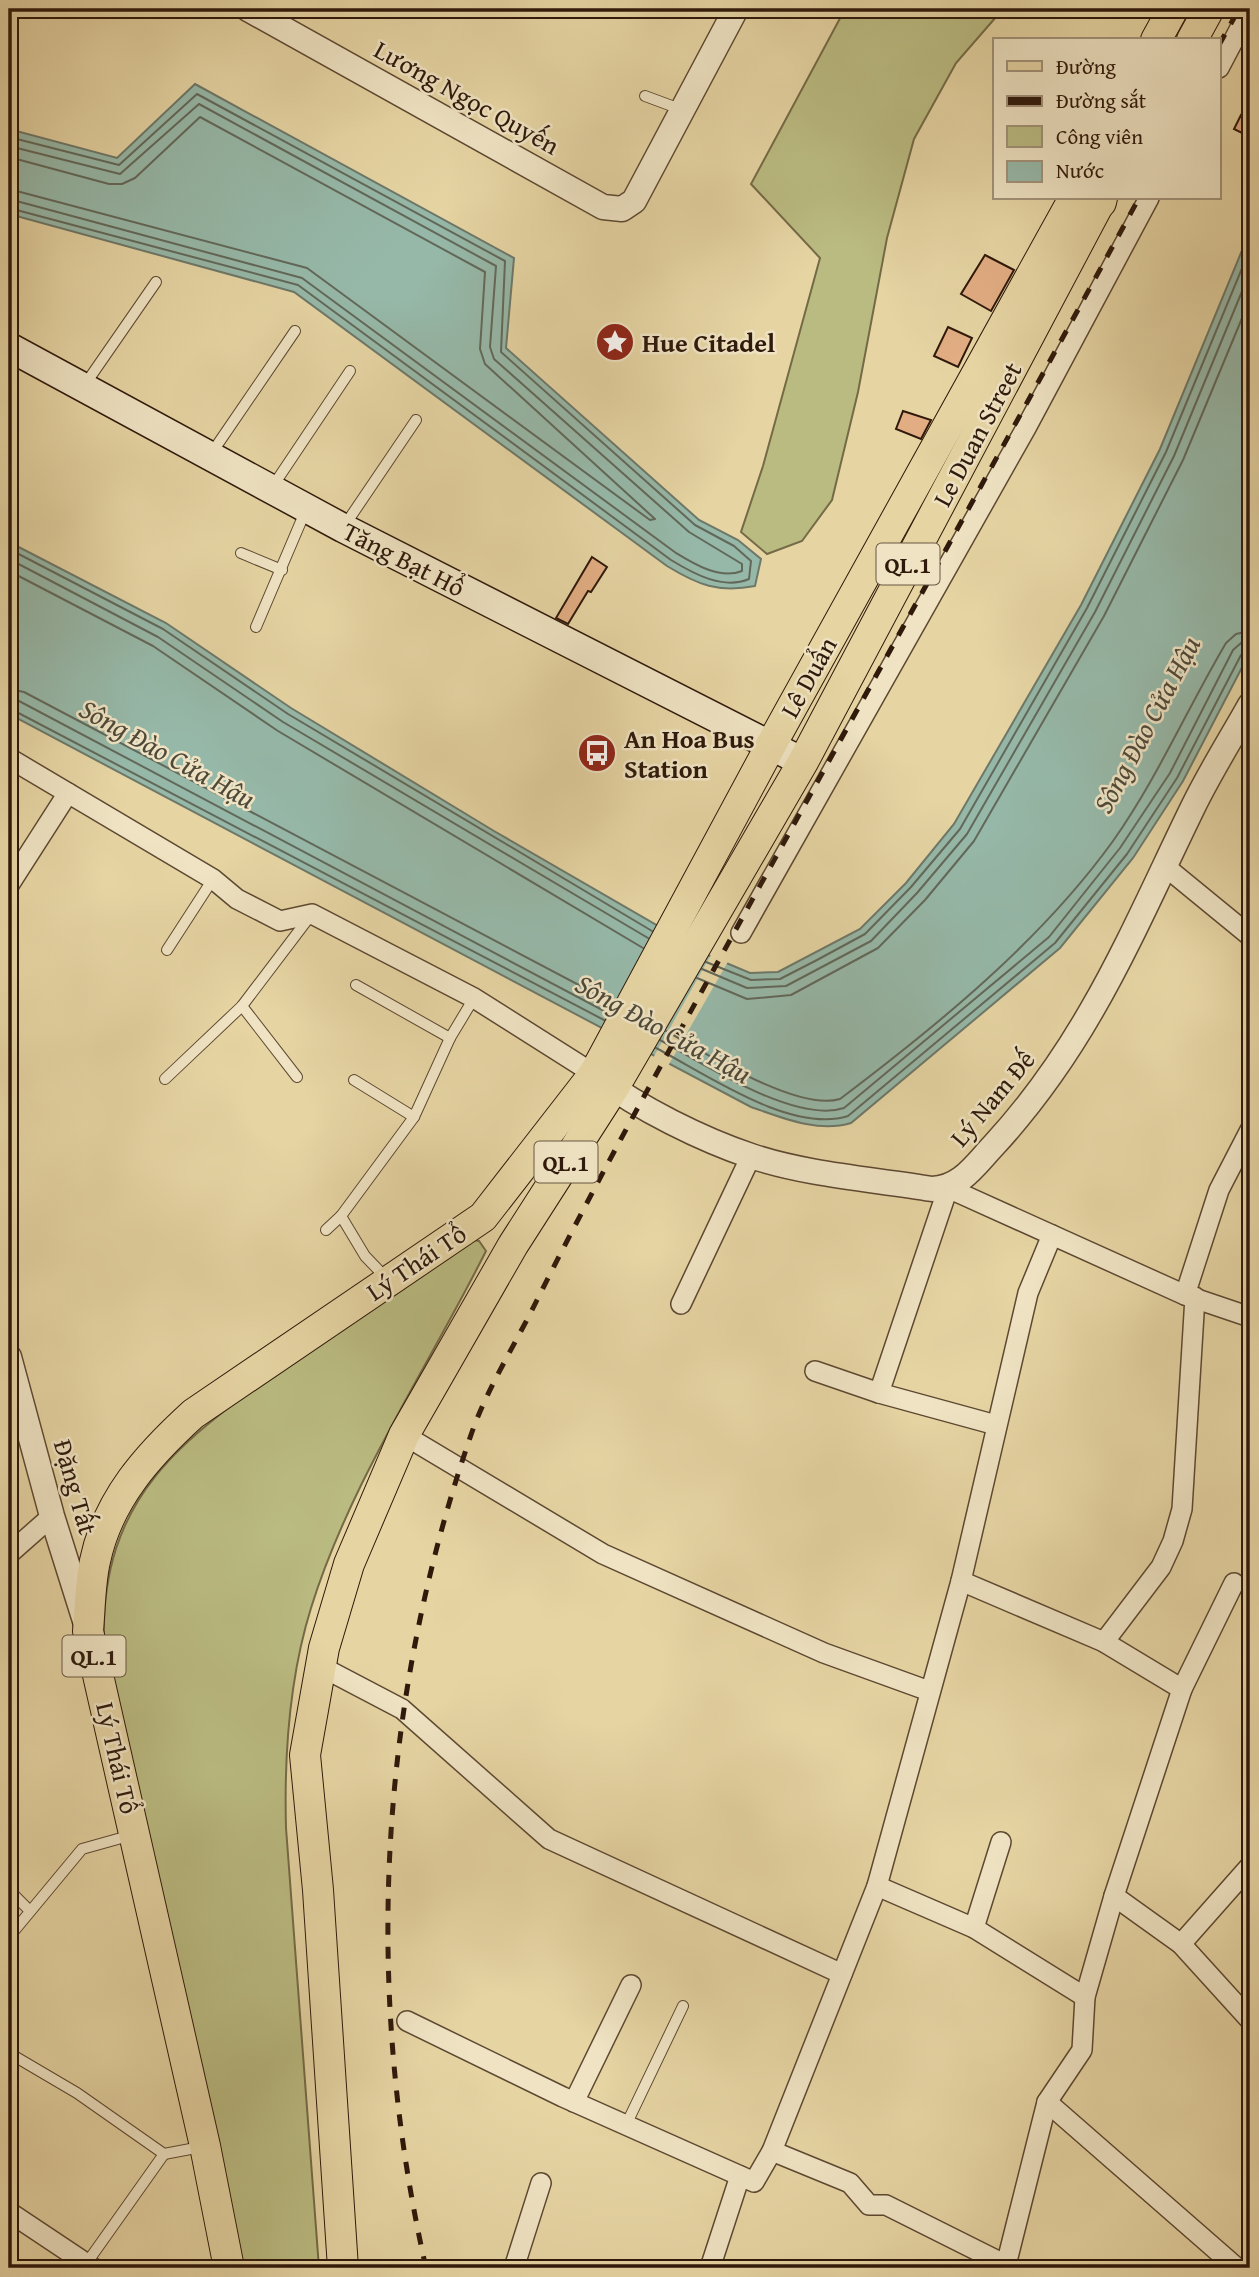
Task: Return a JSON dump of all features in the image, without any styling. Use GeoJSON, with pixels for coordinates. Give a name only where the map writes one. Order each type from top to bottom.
{"type":"FeatureCollection","features":[{"type":"Feature","properties":{"kind":"main road"},"geometry":{"type":"LineString","coordinates":[[1157,38],[1173,9]]}},
{"type":"Feature","properties":{"kind":"main road"},"geometry":{"type":"LineString","coordinates":[[1193,38],[1209,9]]}},
{"type":"Feature","properties":{"kind":"main road","name":"Lê Duẩn"},"geometry":{"type":"LineString","coordinates":[[513,1244],[696,919],[771,745],[1091,200]]}},
{"type":"Feature","properties":{"kind":"main road","name":"Le Duan Street"},"geometry":{"type":"LineString","coordinates":[[696,919],[803,762],[1091,200]]}},
{"type":"Feature","properties":{"kind":"main road","name":"Tăng Bạt Hổ"},"geometry":{"type":"LineString","coordinates":[[11,357],[84,386],[343,528],[803,762]]}},
{"type":"Feature","properties":{"kind":"main road","name":"Lê Duẩn"},"geometry":{"type":"LineString","coordinates":[[483,1217],[607,1076]]}},
{"type":"Feature","properties":{"kind":"main road"},"geometry":{"type":"LineString","coordinates":[[483,1217],[513,1244]]}},
{"type":"Feature","properties":{"kind":"main road","name":"Lý Thái Tổ"},"geometry":{"type":"LineString","coordinates":[[229,2268],[136,1834],[88,1631],[94,1561],[113,1510],[131,1477],[158,1446],[193,1414],[483,1217]]}},
{"type":"Feature","properties":{"kind":"main road","name":"Lý Thái Tổ"},"geometry":{"type":"LineString","coordinates":[[343,2268],[318,1890],[305,1755],[320,1666],[349,1564],[404,1435],[513,1244]]}},
{"type":"Feature","properties":{"kind":"street","name":"Lương Ngọc Quyến"},"geometry":{"type":"LineString","coordinates":[[248,9],[603,207],[622,209],[634,201],[683,111]]}},
{"type":"Feature","properties":{"kind":"street"},"geometry":{"type":"LineString","coordinates":[[1220,66],[1250,9]]}},
{"type":"Feature","properties":{"kind":"street"},"geometry":{"type":"LineString","coordinates":[[683,111],[730,11]]}},
{"type":"Feature","properties":{"kind":"street"},"geometry":{"type":"LineString","coordinates":[[741,933],[1026,428],[1148,200]]}},
{"type":"Feature","properties":{"kind":"street","name":"Lý Nam Đế"},"geometry":{"type":"LineString","coordinates":[[948,1188],[964,1177],[1011,1126],[1054,1072],[1087,1023],[1167,868],[1194,806],[1250,705]]}},
{"type":"Feature","properties":{"kind":"street"},"geometry":{"type":"LineString","coordinates":[[9,758],[213,879],[237,899],[279,921],[312,914],[474,998],[607,1076],[638,1106],[751,1156],[829,1173],[932,1189],[948,1188],[1190,1296],[1250,1317]]}},
{"type":"Feature","properties":{"kind":"street"},"geometry":{"type":"LineString","coordinates":[[9,886],[68,793]]}},
{"type":"Feature","properties":{"kind":"street"},"geometry":{"type":"LineString","coordinates":[[1167,868],[1250,936]]}},
{"type":"Feature","properties":{"kind":"street"},"geometry":{"type":"LineString","coordinates":[[1104,1642],[1161,1567],[1179,1520],[1190,1296],[1219,1189],[1250,1130]]}},
{"type":"Feature","properties":{"kind":"street"},"geometry":{"type":"LineString","coordinates":[[681,1304],[751,1156]]}},
{"type":"Feature","properties":{"kind":"street"},"geometry":{"type":"LineString","coordinates":[[879,1393],[948,1188]]}},
{"type":"Feature","properties":{"kind":"street"},"geometry":{"type":"LineString","coordinates":[[407,2021],[574,2102],[754,2182],[772,2151],[877,1886],[961,1581],[1028,1293],[1052,1235]]}},
{"type":"Feature","properties":{"kind":"street","name":"Đặng Tất"},"geometry":{"type":"LineString","coordinates":[[9,1357],[52,1516],[88,1631]]}},
{"type":"Feature","properties":{"kind":"street"},"geometry":{"type":"LineString","coordinates":[[815,1371],[879,1393],[996,1425]]}},
{"type":"Feature","properties":{"kind":"street"},"geometry":{"type":"LineString","coordinates":[[404,1435],[603,1554],[824,1653],[929,1690]]}},
{"type":"Feature","properties":{"kind":"street"},"geometry":{"type":"LineString","coordinates":[[9,1554],[52,1516]]}},
{"type":"Feature","properties":{"kind":"street"},"geometry":{"type":"LineString","coordinates":[[961,1581],[1104,1642],[1182,1689]]}},
{"type":"Feature","properties":{"kind":"street"},"geometry":{"type":"LineString","coordinates":[[772,2151],[850,2183],[869,2205],[886,2205],[1009,2266],[1047,2102],[1082,2050],[1085,1997],[1114,1896],[1182,1689],[1234,1583]]}},
{"type":"Feature","properties":{"kind":"street"},"geometry":{"type":"LineString","coordinates":[[320,1666],[402,1709],[549,1839],[842,1974]]}},
{"type":"Feature","properties":{"kind":"street"},"geometry":{"type":"LineString","coordinates":[[974,1928],[1001,1842]]}},
{"type":"Feature","properties":{"kind":"street"},"geometry":{"type":"LineString","coordinates":[[1181,1944],[1250,1866]]}},
{"type":"Feature","properties":{"kind":"street"},"geometry":{"type":"LineString","coordinates":[[877,1886],[974,1928],[1085,1997]]}},
{"type":"Feature","properties":{"kind":"street"},"geometry":{"type":"LineString","coordinates":[[1114,1896],[1181,1944],[1250,2020]]}},
{"type":"Feature","properties":{"kind":"street"},"geometry":{"type":"LineString","coordinates":[[574,2102],[631,1984]]}},
{"type":"Feature","properties":{"kind":"street"},"geometry":{"type":"LineString","coordinates":[[1047,2102],[1237,2268]]}},
{"type":"Feature","properties":{"kind":"street"},"geometry":{"type":"LineString","coordinates":[[710,2268],[740,2176]]}},
{"type":"Feature","properties":{"kind":"street"},"geometry":{"type":"LineString","coordinates":[[513,2268],[541,2183]]}},
{"type":"Feature","properties":{"kind":"street"},"geometry":{"type":"LineString","coordinates":[[9,2212],[90,2266]]}},
{"type":"Feature","properties":{"kind":"lane"},"geometry":{"type":"LineString","coordinates":[[645,96],[683,111]]}},
{"type":"Feature","properties":{"kind":"lane"},"geometry":{"type":"LineString","coordinates":[[84,386],[156,282]]}},
{"type":"Feature","properties":{"kind":"lane"},"geometry":{"type":"LineString","coordinates":[[211,454],[295,331]]}},
{"type":"Feature","properties":{"kind":"lane"},"geometry":{"type":"LineString","coordinates":[[271,489],[349,371]]}},
{"type":"Feature","properties":{"kind":"lane"},"geometry":{"type":"LineString","coordinates":[[343,528],[416,420]]}},
{"type":"Feature","properties":{"kind":"lane"},"geometry":{"type":"LineString","coordinates":[[256,627],[306,508]]}},
{"type":"Feature","properties":{"kind":"lane"},"geometry":{"type":"LineString","coordinates":[[241,553],[282,570]]}},
{"type":"Feature","properties":{"kind":"lane"},"geometry":{"type":"LineString","coordinates":[[167,950],[213,879]]}},
{"type":"Feature","properties":{"kind":"lane"},"geometry":{"type":"LineString","coordinates":[[166,1079],[242,1006],[312,914]]}},
{"type":"Feature","properties":{"kind":"lane"},"geometry":{"type":"LineString","coordinates":[[356,985],[450,1038]]}},
{"type":"Feature","properties":{"kind":"lane"},"geometry":{"type":"LineString","coordinates":[[326,1230],[341,1216],[414,1117],[450,1038],[474,998]]}},
{"type":"Feature","properties":{"kind":"lane"},"geometry":{"type":"LineString","coordinates":[[242,1006],[297,1077]]}},
{"type":"Feature","properties":{"kind":"lane"},"geometry":{"type":"LineString","coordinates":[[354,1080],[414,1117]]}},
{"type":"Feature","properties":{"kind":"lane"},"geometry":{"type":"LineString","coordinates":[[341,1216],[365,1256],[388,1281]]}},
{"type":"Feature","properties":{"kind":"lane"},"geometry":{"type":"LineString","coordinates":[[9,1937],[82,1849],[136,1834]]}},
{"type":"Feature","properties":{"kind":"lane"},"geometry":{"type":"LineString","coordinates":[[9,1891],[30,1911]]}},
{"type":"Feature","properties":{"kind":"lane"},"geometry":{"type":"LineString","coordinates":[[626,2125],[683,2006]]}},
{"type":"Feature","properties":{"kind":"lane"},"geometry":{"type":"LineString","coordinates":[[9,2053],[77,2093],[164,2154]]}},
{"type":"Feature","properties":{"kind":"lane"},"geometry":{"type":"LineString","coordinates":[[90,2266],[164,2154],[205,2146]]}},
{"type":"Feature","properties":{"kind":"green space"},"geometry":{"type":"Polygon","coordinates":[[[845,9],[1003,9],[956,63],[914,139],[887,238],[858,392],[832,500],[802,541],[767,554],[741,532],[763,466],[820,258],[751,184],[845,9]]]}},
{"type":"Feature","properties":{"kind":"green space"},"geometry":{"type":"Polygon","coordinates":[[[469,1239],[479,1241],[486,1251],[346,1517],[311,1608],[293,1690],[287,1745],[286,1828],[319,2268],[240,2268],[104,1645],[106,1592],[117,1546],[135,1506],[159,1472],[189,1441],[223,1412],[469,1239]]]}},
{"type":"Feature","properties":{"kind":"water"},"geometry":{"type":"Polygon","coordinates":[[[195,84],[514,258],[506,348],[699,520],[738,540],[761,559],[755,586],[709,586],[667,566],[294,292],[9,214],[9,129],[117,158],[195,84]]]}},
{"type":"Feature","properties":{"kind":"water","name":"Sông Đào Cửa Hậu"},"geometry":{"type":"Polygon","coordinates":[[[1250,231],[1250,652],[1183,781],[1133,858],[1060,948],[851,1123],[839,1126],[813,1125],[788,1120],[751,1107],[9,714],[9,542],[166,623],[291,708],[494,831],[712,957],[750,973],[778,972],[860,929],[906,883],[954,824],[1081,605],[1160,449],[1250,231]]]}},
{"type":"Feature","properties":{"kind":"pier"},"geometry":{"type":"Polygon","coordinates":[[[712,953],[729,960],[668,1066],[653,1058],[712,953]]]}},
{"type":"Feature","properties":{"kind":"building"},"geometry":{"type":"Polygon","coordinates":[[[1241,115],[1250,120],[1250,137],[1234,129],[1241,115]]]}},
{"type":"Feature","properties":{"kind":"building"},"geometry":{"type":"Polygon","coordinates":[[[985,255],[1014,270],[991,311],[961,294],[985,255]]]}},
{"type":"Feature","properties":{"kind":"building"},"geometry":{"type":"Polygon","coordinates":[[[948,327],[972,338],[958,367],[934,356],[948,327]]]}},
{"type":"Feature","properties":{"kind":"building"},"geometry":{"type":"Polygon","coordinates":[[[903,411],[931,420],[921,439],[896,429],[903,411]]]}},
{"type":"Feature","properties":{"kind":"building"},"geometry":{"type":"Polygon","coordinates":[[[592,557],[607,567],[591,592],[588,591],[568,624],[556,618],[592,557]]]}},
{"type":"Feature","properties":{"kind":"railway"},"geometry":{"type":"LineString","coordinates":[[1220,43],[1239,9]]}},
{"type":"Feature","properties":{"kind":"railway"},"geometry":{"type":"LineString","coordinates":[[426,2268],[406,2163],[393,2058],[388,1953],[390,1847],[400,1742],[416,1637],[440,1534],[472,1432],[494,1382],[629,1125],[1138,200]]}},
{"type":"Feature","properties":{"kind":"place","name":"Hue Citadel"},"geometry":{"type":"Point","coordinates":[615,342]}},
{"type":"Feature","properties":{"kind":"place","name":"An Hoa Bus Station"},"geometry":{"type":"Point","coordinates":[597,753]}}]}
